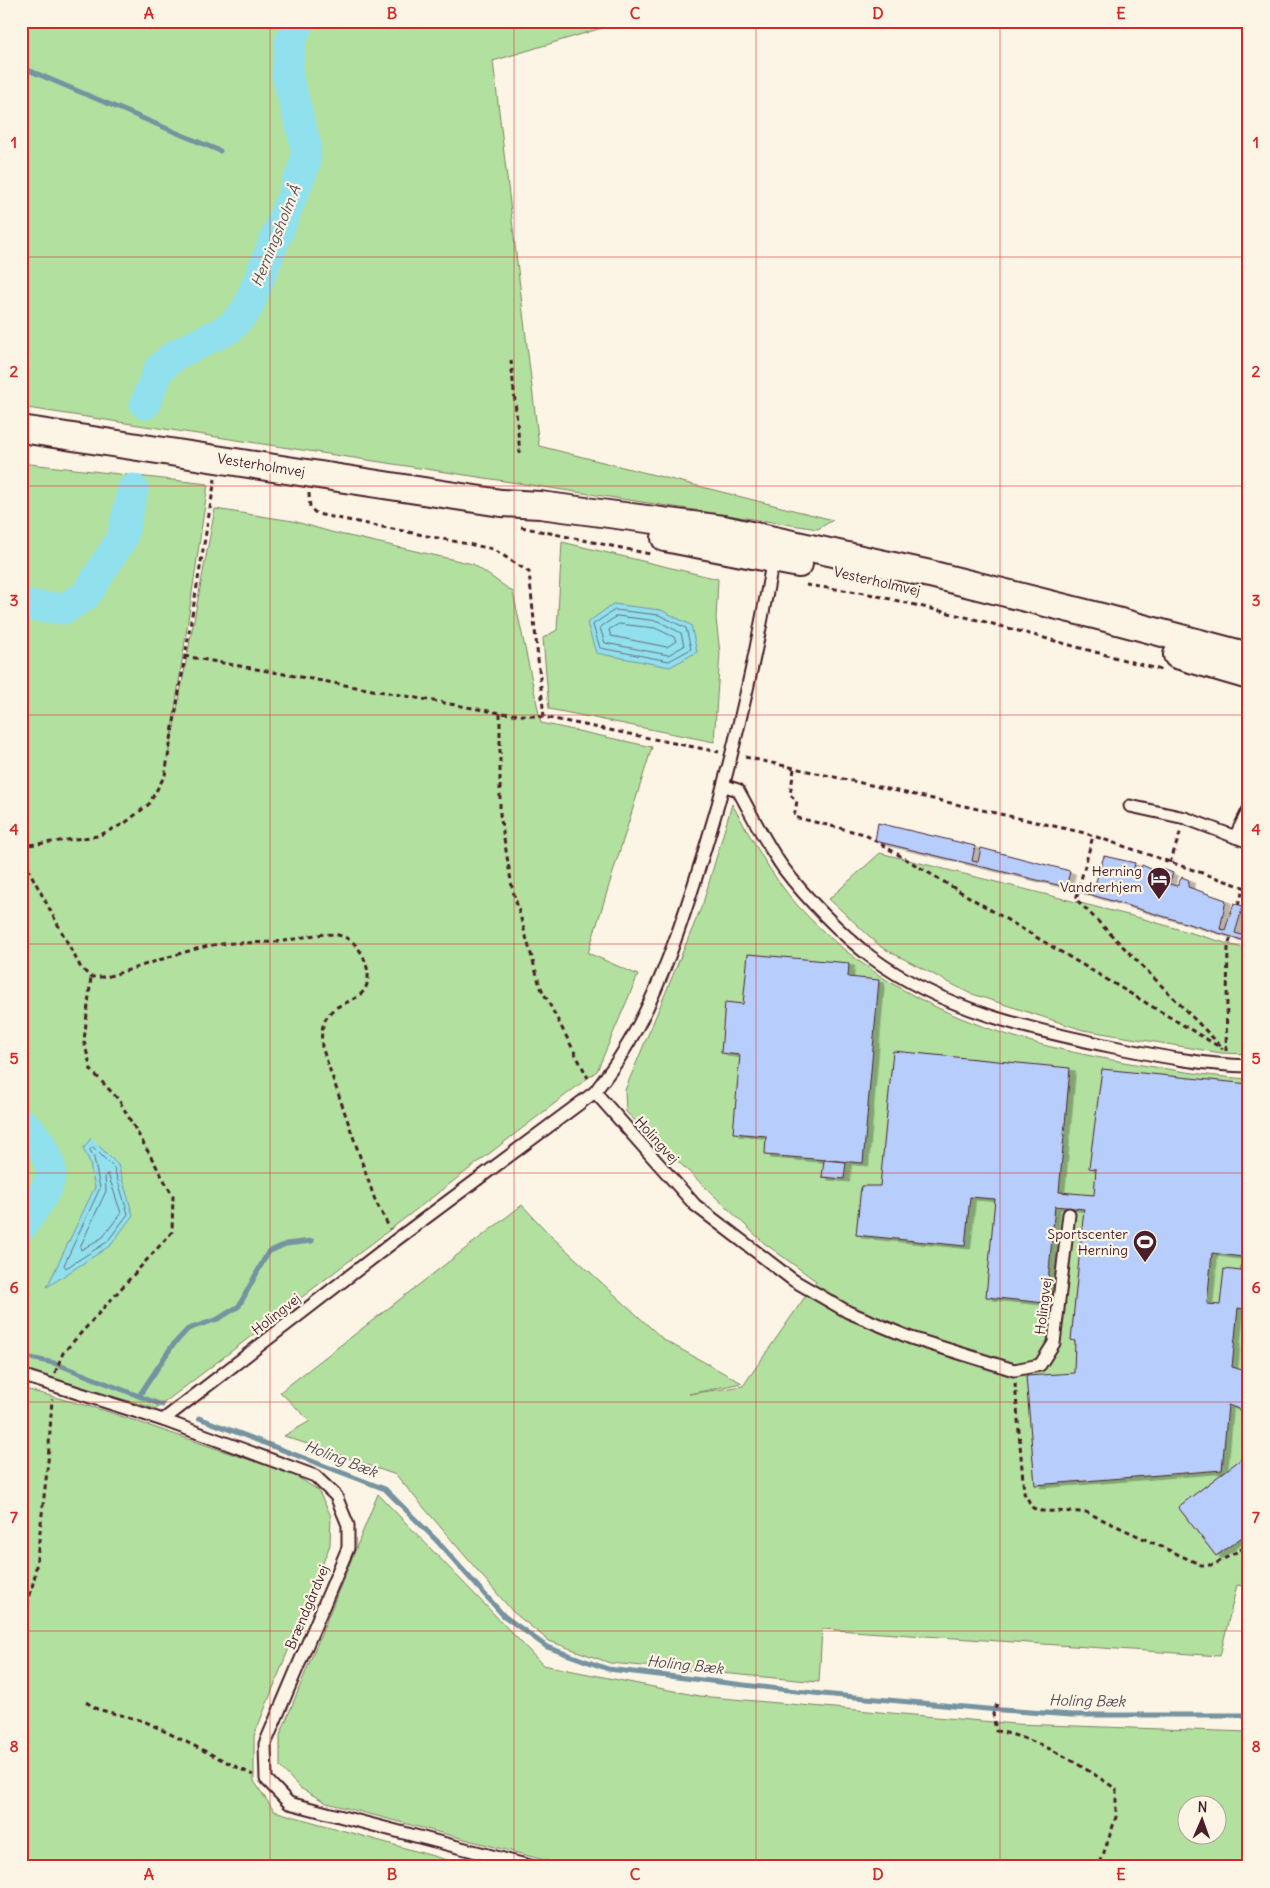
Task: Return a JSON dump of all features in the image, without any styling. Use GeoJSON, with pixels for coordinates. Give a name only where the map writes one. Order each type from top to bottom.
{"type":"FeatureCollection","features":[{"type":"Feature","properties":{"kind":"street","name":"Vesterholmvej"},"geometry":{"type":"LineString","coordinates":[[21,429],[501,503],[540,505],[601,515],[668,521],[773,559],[1034,617],[1249,676]]}},
{"type":"Feature","properties":{"kind":"street","name":"Vesterholmvej"},"geometry":{"type":"LineString","coordinates":[[773,559],[959,581],[1102,616],[1249,656]]}},
{"type":"Feature","properties":{"kind":"lane"},"geometry":{"type":"LineString","coordinates":[[595,1092],[624,1052],[656,988],[686,910],[725,786],[750,681],[773,559]]}},
{"type":"Feature","properties":{"kind":"lane"},"geometry":{"type":"LineString","coordinates":[[725,786],[738,790],[768,845],[785,870],[826,915],[871,957],[931,993],[995,1018],[1079,1040],[1144,1053],[1224,1065],[1249,1066]]}},
{"type":"Feature","properties":{"kind":"lane"},"geometry":{"type":"LineString","coordinates":[[1130,806],[1185,818],[1249,842]]}},
{"type":"Feature","properties":{"kind":"lane"},"geometry":{"type":"LineString","coordinates":[[1235,836],[1249,809]]}},
{"type":"Feature","properties":{"kind":"lane","name":"Holingvej"},"geometry":{"type":"LineString","coordinates":[[163,1420],[396,1240],[595,1092],[695,1206],[793,1280],[848,1312],[910,1338],[968,1358],[1014,1370],[1040,1364],[1054,1342],[1069,1214]]}},
{"type":"Feature","properties":{"kind":"lane","name":"Brændgårdvej"},"geometry":{"type":"LineString","coordinates":[[21,1375],[163,1420],[314,1476],[336,1496],[348,1525],[348,1548],[265,1744],[266,1779]]}},
{"type":"Feature","properties":{"kind":"lane"},"geometry":{"type":"LineString","coordinates":[[266,1779],[289,1803],[534,1867]]}},
{"type":"Feature","properties":{"kind":"path"},"geometry":{"type":"LineString","coordinates":[[511,360],[520,453]]}},
{"type":"Feature","properties":{"kind":"path"},"geometry":{"type":"LineString","coordinates":[[205,476],[224,479]]}},
{"type":"Feature","properties":{"kind":"path"},"geometry":{"type":"LineString","coordinates":[[21,846],[98,836],[125,824],[149,804],[165,775],[215,478]]}},
{"type":"Feature","properties":{"kind":"path"},"geometry":{"type":"LineString","coordinates":[[299,491],[318,494]]}},
{"type":"Feature","properties":{"kind":"path"},"geometry":{"type":"LineString","coordinates":[[309,493],[310,508],[317,514],[493,549],[529,572],[544,717]]}},
{"type":"Feature","properties":{"kind":"path"},"geometry":{"type":"LineString","coordinates":[[520,527],[656,555]]}},
{"type":"Feature","properties":{"kind":"path"},"geometry":{"type":"LineString","coordinates":[[773,559],[865,593],[982,621],[1163,671]]}},
{"type":"Feature","properties":{"kind":"path"},"geometry":{"type":"LineString","coordinates":[[184,656],[500,713],[544,717],[732,754],[1093,836],[1249,889]]}},
{"type":"Feature","properties":{"kind":"path"},"geometry":{"type":"LineString","coordinates":[[500,713],[500,814],[512,887],[540,986],[595,1092]]}},
{"type":"Feature","properties":{"kind":"path"},"geometry":{"type":"LineString","coordinates":[[794,769],[790,795],[797,801],[794,817],[864,834],[1226,1051]]}},
{"type":"Feature","properties":{"kind":"path"},"geometry":{"type":"LineString","coordinates":[[1170,863],[1185,818]]}},
{"type":"Feature","properties":{"kind":"path"},"geometry":{"type":"LineString","coordinates":[[1079,887],[1093,836]]}},
{"type":"Feature","properties":{"kind":"path"},"geometry":{"type":"LineString","coordinates":[[21,850],[25,863],[81,968],[91,977],[106,977],[209,946],[267,943],[325,935],[344,936],[358,947],[365,960],[368,976],[364,990],[356,999],[329,1013],[321,1032],[322,1047],[375,1200],[396,1240]]}},
{"type":"Feature","properties":{"kind":"path"},"geometry":{"type":"LineString","coordinates":[[1238,905],[1244,888]]}},
{"type":"Feature","properties":{"kind":"path"},"geometry":{"type":"LineString","coordinates":[[1078,892],[1076,899],[1226,1051]]}},
{"type":"Feature","properties":{"kind":"path"},"geometry":{"type":"LineString","coordinates":[[1224,1065],[1226,1051],[1228,947],[1231,936]]}},
{"type":"Feature","properties":{"kind":"path"},"geometry":{"type":"LineString","coordinates":[[21,1631],[35,1575],[48,1462],[52,1384],[63,1353],[172,1232],[173,1196],[120,1100],[91,1070],[84,1041],[91,977]]}},
{"type":"Feature","properties":{"kind":"path"},"geometry":{"type":"LineString","coordinates":[[1014,1370],[1024,1493],[1033,1508],[1041,1511],[1086,1512],[1201,1565],[1213,1565],[1249,1545]]}},
{"type":"Feature","properties":{"kind":"path"},"geometry":{"type":"LineString","coordinates":[[86,1702],[97,1709],[144,1721],[246,1774],[266,1779]]}},
{"type":"Feature","properties":{"kind":"path"},"geometry":{"type":"LineString","coordinates":[[998,1704],[994,1714],[996,1731],[1022,1735],[1080,1764],[1116,1789],[1116,1818],[1099,1867]]}},
{"type":"Feature","properties":{"kind":"green space"},"geometry":{"type":"Polygon","coordinates":[[[21,21],[625,21],[493,61],[539,446],[833,520],[818,529],[21,407],[21,21]]]}},
{"type":"Feature","properties":{"kind":"green space"},"geometry":{"type":"Polygon","coordinates":[[[21,463],[208,484],[168,757],[215,509],[293,521],[331,532],[473,564],[513,592],[541,723],[652,747],[588,953],[638,975],[597,1071],[156,1409],[21,1369],[21,463]]]}},
{"type":"Feature","properties":{"kind":"green space"},"geometry":{"type":"Polygon","coordinates":[[[562,542],[718,579],[716,619],[720,653],[714,742],[549,709],[543,638],[557,630],[562,542]]]}},
{"type":"Feature","properties":{"kind":"green space"},"geometry":{"type":"Polygon","coordinates":[[[732,804],[771,870],[798,906],[835,942],[874,972],[915,996],[958,1017],[1050,1047],[1148,1066],[1249,1079],[1249,1587],[1237,1585],[1220,1656],[822,1629],[819,1682],[610,1663],[549,1641],[513,1612],[396,1475],[284,1436],[310,1421],[280,1392],[522,1205],[551,1236],[664,1340],[742,1383],[689,1394],[743,1386],[816,1281],[764,1243],[626,1112],[625,1090],[703,903],[732,804]]]}},
{"type":"Feature","properties":{"kind":"green space"},"geometry":{"type":"Polygon","coordinates":[[[880,853],[1144,919],[1249,950],[1249,1054],[1221,1053],[1083,1030],[969,993],[881,947],[829,899],[880,853]]]}},
{"type":"Feature","properties":{"kind":"green space"},"geometry":{"type":"Polygon","coordinates":[[[21,1388],[106,1411],[294,1475],[318,1490],[331,1516],[330,1545],[254,1736],[254,1781],[274,1811],[472,1867],[21,1867],[21,1388]]]}},
{"type":"Feature","properties":{"kind":"green space"},"geometry":{"type":"Polygon","coordinates":[[[378,1494],[543,1665],[699,1696],[1015,1724],[1249,1732],[1249,1867],[571,1867],[327,1803],[300,1788],[280,1767],[280,1735],[378,1494]]]}},
{"type":"Feature","properties":{"kind":"water"},"geometry":{"type":"Polygon","coordinates":[[[613,604],[661,610],[691,625],[697,652],[670,667],[596,653],[587,623],[613,604]]]}},
{"type":"Feature","properties":{"kind":"water"},"geometry":{"type":"Polygon","coordinates":[[[91,1138],[118,1165],[133,1215],[111,1245],[47,1287],[95,1187],[89,1160],[83,1149],[91,1138]]]}},
{"type":"Feature","properties":{"kind":"building"},"geometry":{"type":"Polygon","coordinates":[[[878,823],[975,846],[972,861],[978,862],[981,848],[1070,871],[1067,884],[1093,891],[1104,856],[1135,863],[1133,872],[1140,873],[1142,865],[1151,869],[1148,876],[1159,879],[1163,869],[1173,873],[1169,884],[1177,886],[1182,877],[1189,880],[1188,887],[1226,900],[1220,929],[1225,930],[1234,903],[1243,906],[1235,933],[1245,936],[1249,924],[1249,942],[1062,886],[875,841],[878,823]]]}},
{"type":"Feature","properties":{"kind":"building"},"geometry":{"type":"Polygon","coordinates":[[[748,954],[849,963],[848,977],[879,980],[863,1163],[765,1155],[766,1136],[733,1133],[740,1055],[721,1053],[725,1002],[743,1004],[748,954]]]}},
{"type":"Feature","properties":{"kind":"building","name":"Sportscenter Herning"},"geometry":{"type":"Polygon","coordinates":[[[893,1051],[1070,1068],[1059,1192],[1094,1195],[1096,1169],[1089,1168],[1102,1069],[1249,1084],[1249,1310],[1238,1308],[1232,1367],[1249,1372],[1249,1413],[1228,1405],[1222,1470],[1035,1485],[1026,1376],[1074,1373],[1075,1341],[1071,1340],[1084,1209],[1055,1206],[1046,1303],[986,1297],[995,1199],[970,1197],[965,1246],[856,1235],[861,1186],[880,1186],[893,1051]],[[1212,1253],[1207,1304],[1220,1305],[1224,1269],[1241,1271],[1242,1257],[1212,1253]]]}},
{"type":"Feature","properties":{"kind":"building"},"geometry":{"type":"Polygon","coordinates":[[[824,1160],[846,1162],[844,1179],[822,1177],[824,1160]]]}},
{"type":"Feature","properties":{"kind":"building"},"geometry":{"type":"Polygon","coordinates":[[[1249,1453],[1249,1532],[1216,1556],[1178,1507],[1249,1453]]]}},
{"type":"Feature","properties":{"kind":"waterway","name":"Herningsholm Å"},"geometry":{"type":"LineString","coordinates":[[145,404],[159,369],[175,355],[230,328],[247,309],[305,164],[306,146],[287,75],[290,43],[299,21]]}},
{"type":"Feature","properties":{"kind":"waterway"},"geometry":{"type":"LineString","coordinates":[[21,67],[220,151]]}},
{"type":"Feature","properties":{"kind":"waterway","name":"Herningsholm Å"},"geometry":{"type":"LineString","coordinates":[[21,605],[64,609],[86,595],[122,538],[133,489]]}},
{"type":"Feature","properties":{"kind":"waterway","name":"Herningsholm Å"},"geometry":{"type":"LineString","coordinates":[[21,1122],[40,1144],[48,1158],[51,1172],[48,1186],[21,1227]]}},
{"type":"Feature","properties":{"kind":"waterway"},"geometry":{"type":"LineString","coordinates":[[139,1396],[172,1346],[188,1329],[218,1319],[239,1306],[268,1252],[286,1244],[312,1241]]}},
{"type":"Feature","properties":{"kind":"waterway","name":"Holing Bæk"},"geometry":{"type":"LineString","coordinates":[[21,1356],[54,1363],[162,1405]]}},
{"type":"Feature","properties":{"kind":"waterway","name":"Holing Bæk"},"geometry":{"type":"LineString","coordinates":[[199,1418],[385,1489],[437,1541],[504,1616],[547,1647],[608,1669],[822,1694],[987,1709],[1072,1715],[1249,1715]]}},
{"type":"Feature","properties":{"kind":"place","name":"Herning Vandrerhjem"},"geometry":{"type":"Point","coordinates":[1159,900]}},
{"type":"Feature","properties":{"kind":"place","name":"Sportscenter Herning"},"geometry":{"type":"Point","coordinates":[1145,1263]}}]}
